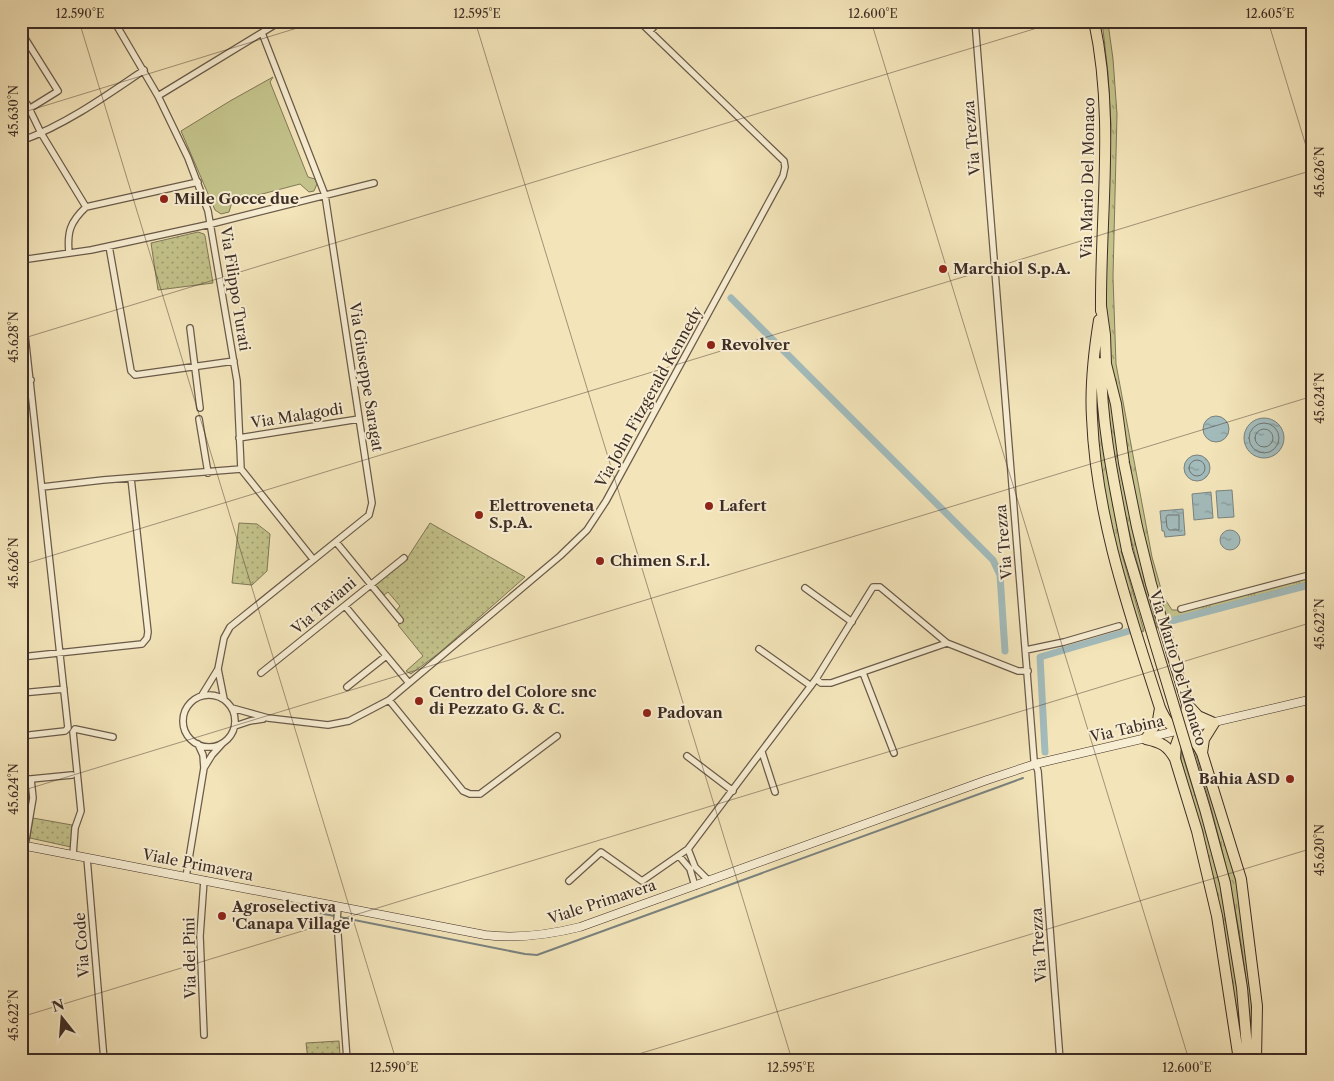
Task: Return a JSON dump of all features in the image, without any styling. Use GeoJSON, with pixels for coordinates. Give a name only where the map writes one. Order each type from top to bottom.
{"type":"FeatureCollection","features":[{"type":"Feature","properties":{"kind":"highway","name":"Via Mario Del Monaco"},"geometry":{"type":"LineString","coordinates":[[1094,21],[1102,66],[1106,128],[1101,306],[1101,367],[1106,434],[1127,550],[1205,809],[1225,883],[1241,979],[1248,1060]]}},
{"type":"Feature","properties":{"kind":"highway"},"geometry":{"type":"LineString","coordinates":[[1101,306],[1106,364],[1116,404],[1124,463],[1136,527],[1187,704],[1182,731],[1176,745],[1176,759]]}},
{"type":"Feature","properties":{"kind":"highway"},"geometry":{"type":"LineString","coordinates":[[1101,306],[1092,399],[1092,426],[1104,510],[1118,571],[1160,708],[1170,725],[1193,739],[1202,753],[1240,879],[1257,1006],[1256,1060]]}},
{"type":"Feature","properties":{"kind":"highway"},"geometry":{"type":"LineString","coordinates":[[1187,704],[1198,716],[1214,723],[1204,738],[1202,753]]}},
{"type":"Feature","properties":{"kind":"highway"},"geometry":{"type":"LineString","coordinates":[[1160,708],[1158,720],[1146,739],[1162,743],[1171,751],[1176,759],[1197,831],[1217,916],[1239,1060]]}},
{"type":"Feature","properties":{"kind":"main road","name":"Via Tabina"},"geometry":{"type":"LineString","coordinates":[[1035,764],[1313,700]]}},
{"type":"Feature","properties":{"kind":"main road","name":"Viale Primavera"},"geometry":{"type":"LineString","coordinates":[[23,845],[484,935],[516,937],[545,935],[580,927],[1035,764]]}},
{"type":"Feature","properties":{"kind":"street","name":"Via Filippo Turati"},"geometry":{"type":"LineString","coordinates":[[114,21],[158,96],[198,182],[212,224],[238,394],[241,470]]}},
{"type":"Feature","properties":{"kind":"street"},"geometry":{"type":"LineString","coordinates":[[158,96],[281,21]]}},
{"type":"Feature","properties":{"kind":"street","name":"Via John Fitzgerald Kennedy"},"geometry":{"type":"LineString","coordinates":[[232,708],[268,718],[328,725],[349,721],[389,700],[560,556],[587,530],[606,501],[784,176],[785,167],[784,161],[639,21]]}},
{"type":"Feature","properties":{"kind":"street"},"geometry":{"type":"LineString","coordinates":[[650,32],[659,21]]}},
{"type":"Feature","properties":{"kind":"street","name":"Via Trezza"},"geometry":{"type":"LineString","coordinates":[[975,21],[1035,764],[1039,784],[1060,1060]]}},
{"type":"Feature","properties":{"kind":"street"},"geometry":{"type":"LineString","coordinates":[[21,32],[58,91],[26,105],[86,207]]}},
{"type":"Feature","properties":{"kind":"street","name":"Via Giuseppe Saragat"},"geometry":{"type":"LineString","coordinates":[[202,695],[218,669],[224,638],[230,627],[369,515],[372,503],[325,195],[262,33]]}},
{"type":"Feature","properties":{"kind":"street"},"geometry":{"type":"LineString","coordinates":[[21,141],[41,133],[88,106],[144,70]]}},
{"type":"Feature","properties":{"kind":"street"},"geometry":{"type":"LineString","coordinates":[[69,253],[68,239],[70,229],[74,219],[86,207],[198,182]]}},
{"type":"Feature","properties":{"kind":"street"},"geometry":{"type":"LineString","coordinates":[[21,260],[110,246],[212,224],[374,183]]}},
{"type":"Feature","properties":{"kind":"street"},"geometry":{"type":"LineString","coordinates":[[110,246],[131,371],[136,375],[234,361]]}},
{"type":"Feature","properties":{"kind":"street"},"geometry":{"type":"LineString","coordinates":[[21,299],[68,728],[66,731],[21,736]]}},
{"type":"Feature","properties":{"kind":"street"},"geometry":{"type":"LineString","coordinates":[[190,328],[200,408]]}},
{"type":"Feature","properties":{"kind":"street"},"geometry":{"type":"LineString","coordinates":[[21,380],[31,380]]}},
{"type":"Feature","properties":{"kind":"street"},"geometry":{"type":"LineString","coordinates":[[199,419],[208,472]]}},
{"type":"Feature","properties":{"kind":"street","name":"Via Malagodi"},"geometry":{"type":"LineString","coordinates":[[239,438],[359,419]]}},
{"type":"Feature","properties":{"kind":"street"},"geometry":{"type":"LineString","coordinates":[[42,487],[241,470],[313,559]]}},
{"type":"Feature","properties":{"kind":"street"},"geometry":{"type":"LineString","coordinates":[[21,657],[142,644],[147,638],[148,632],[131,478]]}},
{"type":"Feature","properties":{"kind":"street"},"geometry":{"type":"LineString","coordinates":[[336,542],[400,620]]}},
{"type":"Feature","properties":{"kind":"street","name":"Via Taviani"},"geometry":{"type":"LineString","coordinates":[[261,673],[404,558]]}},
{"type":"Feature","properties":{"kind":"street"},"geometry":{"type":"LineString","coordinates":[[1181,609],[1313,574]]}},
{"type":"Feature","properties":{"kind":"street"},"geometry":{"type":"LineString","coordinates":[[570,881],[601,852],[642,881],[688,849],[816,679],[873,587],[880,587],[947,643],[1018,671],[1028,671]]}},
{"type":"Feature","properties":{"kind":"street"},"geometry":{"type":"LineString","coordinates":[[805,588],[852,622]]}},
{"type":"Feature","properties":{"kind":"street"},"geometry":{"type":"LineString","coordinates":[[345,606],[409,684]]}},
{"type":"Feature","properties":{"kind":"street"},"geometry":{"type":"LineString","coordinates":[[1026,650],[1064,642],[1119,626]]}},
{"type":"Feature","properties":{"kind":"street"},"geometry":{"type":"LineString","coordinates":[[816,679],[821,683],[831,683],[947,643]]}},
{"type":"Feature","properties":{"kind":"street"},"geometry":{"type":"LineString","coordinates":[[759,649],[811,686]]}},
{"type":"Feature","properties":{"kind":"street"},"geometry":{"type":"LineString","coordinates":[[347,686],[386,656]]}},
{"type":"Feature","properties":{"kind":"street","name":"Via Giuseppe Saragat"},"geometry":{"type":"LineString","coordinates":[[218,669],[224,699]]}},
{"type":"Feature","properties":{"kind":"street"},"geometry":{"type":"LineString","coordinates":[[863,673],[894,753]]}},
{"type":"Feature","properties":{"kind":"street"},"geometry":{"type":"LineString","coordinates":[[21,693],[64,690]]}},
{"type":"Feature","properties":{"kind":"street"},"geometry":{"type":"LineString","coordinates":[[186,877],[204,768],[203,755],[198,744],[186,733],[183,717],[190,703],[202,695],[212,694],[224,699],[232,708],[235,726],[231,735],[212,755],[204,768]]}},
{"type":"Feature","properties":{"kind":"street"},"geometry":{"type":"LineString","coordinates":[[389,700],[463,791],[470,794],[480,794],[557,736]]}},
{"type":"Feature","properties":{"kind":"street","name":"Via John Fitzgerald Kennedy"},"geometry":{"type":"LineString","coordinates":[[235,726],[268,718]]}},
{"type":"Feature","properties":{"kind":"street"},"geometry":{"type":"LineString","coordinates":[[73,855],[75,828],[80,811],[73,732],[75,729],[114,738]]}},
{"type":"Feature","properties":{"kind":"street"},"geometry":{"type":"LineString","coordinates":[[198,744],[211,747],[224,742]]}},
{"type":"Feature","properties":{"kind":"street"},"geometry":{"type":"LineString","coordinates":[[762,752],[775,792]]}},
{"type":"Feature","properties":{"kind":"street"},"geometry":{"type":"LineString","coordinates":[[687,756],[732,790]]}},
{"type":"Feature","properties":{"kind":"street"},"geometry":{"type":"LineString","coordinates":[[21,779],[72,775]]}},
{"type":"Feature","properties":{"kind":"street","name":"Viale Primavera"},"geometry":{"type":"LineString","coordinates":[[23,845],[33,798],[31,779]]}},
{"type":"Feature","properties":{"kind":"street"},"geometry":{"type":"LineString","coordinates":[[688,849],[695,867],[709,881]]}},
{"type":"Feature","properties":{"kind":"street"},"geometry":{"type":"LineString","coordinates":[[679,856],[690,869],[695,886]]}},
{"type":"Feature","properties":{"kind":"street","name":"Via Code"},"geometry":{"type":"LineString","coordinates":[[87,858],[104,1060]]}},
{"type":"Feature","properties":{"kind":"street","name":"Via dei Pini"},"geometry":{"type":"LineString","coordinates":[[204,880],[200,936],[204,1035]]}},
{"type":"Feature","properties":{"kind":"street"},"geometry":{"type":"LineString","coordinates":[[338,908],[337,921],[347,1060]]}},
{"type":"Feature","properties":{"kind":"green space"},"geometry":{"type":"Polygon","coordinates":[[[1102,21],[1108,21],[1117,114],[1113,277],[1116,364],[1152,557],[1163,596],[1172,610],[1178,610],[1313,575],[1313,581],[1165,620],[1148,561],[1111,377],[1105,286],[1111,125],[1102,21]]]}},
{"type":"Feature","properties":{"kind":"green space"},"geometry":{"type":"Polygon","coordinates":[[[273,77],[270,82],[308,177],[315,179],[317,184],[314,191],[309,192],[300,184],[232,202],[229,212],[221,214],[215,210],[181,131],[273,77]]]}},
{"type":"Feature","properties":{"kind":"green space"},"geometry":{"type":"Polygon","coordinates":[[[198,232],[205,236],[213,283],[158,290],[151,243],[198,232]]]}},
{"type":"Feature","properties":{"kind":"green space"},"geometry":{"type":"Polygon","coordinates":[[[1096,384],[1105,461],[1121,551],[1144,631],[1140,633],[1114,546],[1097,451],[1096,384]]]}},
{"type":"Feature","properties":{"kind":"green space"},"geometry":{"type":"Polygon","coordinates":[[[1108,386],[1160,627],[1157,628],[1135,554],[1123,504],[1110,428],[1107,401],[1108,386]]]}},
{"type":"Feature","properties":{"kind":"green space"},"geometry":{"type":"Polygon","coordinates":[[[239,523],[257,524],[270,534],[267,571],[252,585],[232,583],[239,523]]]}},
{"type":"Feature","properties":{"kind":"green space"},"geometry":{"type":"Polygon","coordinates":[[[430,523],[525,577],[439,653],[411,674],[406,671],[423,656],[398,625],[403,621],[395,612],[400,606],[388,592],[384,595],[375,585],[406,560],[430,523]]]}},
{"type":"Feature","properties":{"kind":"green space"},"geometry":{"type":"Polygon","coordinates":[[[1192,742],[1195,746],[1237,874],[1255,1006],[1251,1047],[1245,969],[1232,893],[1192,742]]]}},
{"type":"Feature","properties":{"kind":"green space"},"geometry":{"type":"Polygon","coordinates":[[[1181,750],[1211,846],[1225,904],[1236,976],[1242,1048],[1200,826],[1181,760],[1181,750]]]}},
{"type":"Feature","properties":{"kind":"green space"},"geometry":{"type":"Polygon","coordinates":[[[33,818],[72,825],[71,847],[30,838],[33,818]]]}},
{"type":"Feature","properties":{"kind":"green space"},"geometry":{"type":"Polygon","coordinates":[[[339,1041],[340,1055],[338,1057],[308,1060],[306,1043],[339,1041]]]}},
{"type":"Feature","properties":{"kind":"water"},"geometry":{"type":"Polygon","coordinates":[[[1216,416],[1225,420],[1229,429],[1225,438],[1216,442],[1207,438],[1203,429],[1207,420],[1216,416]]]}},
{"type":"Feature","properties":{"kind":"water"},"geometry":{"type":"Polygon","coordinates":[[[1268,418],[1275,421],[1281,427],[1284,438],[1283,446],[1275,455],[1268,458],[1260,458],[1253,455],[1245,446],[1244,434],[1247,427],[1256,419],[1268,418]]]}},
{"type":"Feature","properties":{"kind":"water"},"geometry":{"type":"Polygon","coordinates":[[[1197,455],[1206,459],[1210,468],[1206,477],[1197,481],[1188,477],[1184,468],[1188,459],[1197,455]]]}},
{"type":"Feature","properties":{"kind":"water"},"geometry":{"type":"Polygon","coordinates":[[[1232,490],[1234,517],[1218,518],[1216,491],[1232,490]]]}},
{"type":"Feature","properties":{"kind":"water"},"geometry":{"type":"Polygon","coordinates":[[[1211,492],[1213,518],[1194,520],[1192,494],[1211,492]]]}},
{"type":"Feature","properties":{"kind":"water"},"geometry":{"type":"Polygon","coordinates":[[[1183,509],[1185,535],[1165,537],[1164,531],[1162,531],[1160,511],[1183,509]]]}},
{"type":"Feature","properties":{"kind":"water"},"geometry":{"type":"Polygon","coordinates":[[[1230,530],[1237,533],[1240,540],[1237,547],[1230,550],[1223,547],[1220,540],[1223,533],[1230,530]]]}},
{"type":"Feature","properties":{"kind":"waterway"},"geometry":{"type":"LineString","coordinates":[[731,298],[993,560],[1000,575],[1005,651]]}},
{"type":"Feature","properties":{"kind":"waterway"},"geometry":{"type":"LineString","coordinates":[[1171,621],[1313,584]]}},
{"type":"Feature","properties":{"kind":"waterway"},"geometry":{"type":"LineString","coordinates":[[1045,752],[1040,657],[1129,631]]}},
{"type":"Feature","properties":{"kind":"waterway"},"geometry":{"type":"LineString","coordinates":[[299,909],[537,955],[1023,778]]}},
{"type":"Feature","properties":{"kind":"place","name":"Mille Gocce due"},"geometry":{"type":"Point","coordinates":[164,199]}},
{"type":"Feature","properties":{"kind":"place","name":"Marchiol S.p.A."},"geometry":{"type":"Point","coordinates":[943,269]}},
{"type":"Feature","properties":{"kind":"place","name":"Revolver"},"geometry":{"type":"Point","coordinates":[711,345]}},
{"type":"Feature","properties":{"kind":"place","name":"Lafert"},"geometry":{"type":"Point","coordinates":[709,506]}},
{"type":"Feature","properties":{"kind":"place","name":"Elettroveneta S.p.A."},"geometry":{"type":"Point","coordinates":[479,515]}},
{"type":"Feature","properties":{"kind":"place","name":"Chimen S.r.l."},"geometry":{"type":"Point","coordinates":[600,561]}},
{"type":"Feature","properties":{"kind":"place","name":"Centro del Colore snc di Pezzato G. & C."},"geometry":{"type":"Point","coordinates":[419,701]}},
{"type":"Feature","properties":{"kind":"place","name":"Padovan"},"geometry":{"type":"Point","coordinates":[647,713]}},
{"type":"Feature","properties":{"kind":"place","name":"Bahia ASD"},"geometry":{"type":"Point","coordinates":[1290,779]}},
{"type":"Feature","properties":{"kind":"place","name":"Agroselectiva 'Canapa Village'"},"geometry":{"type":"Point","coordinates":[222,916]}}]}
